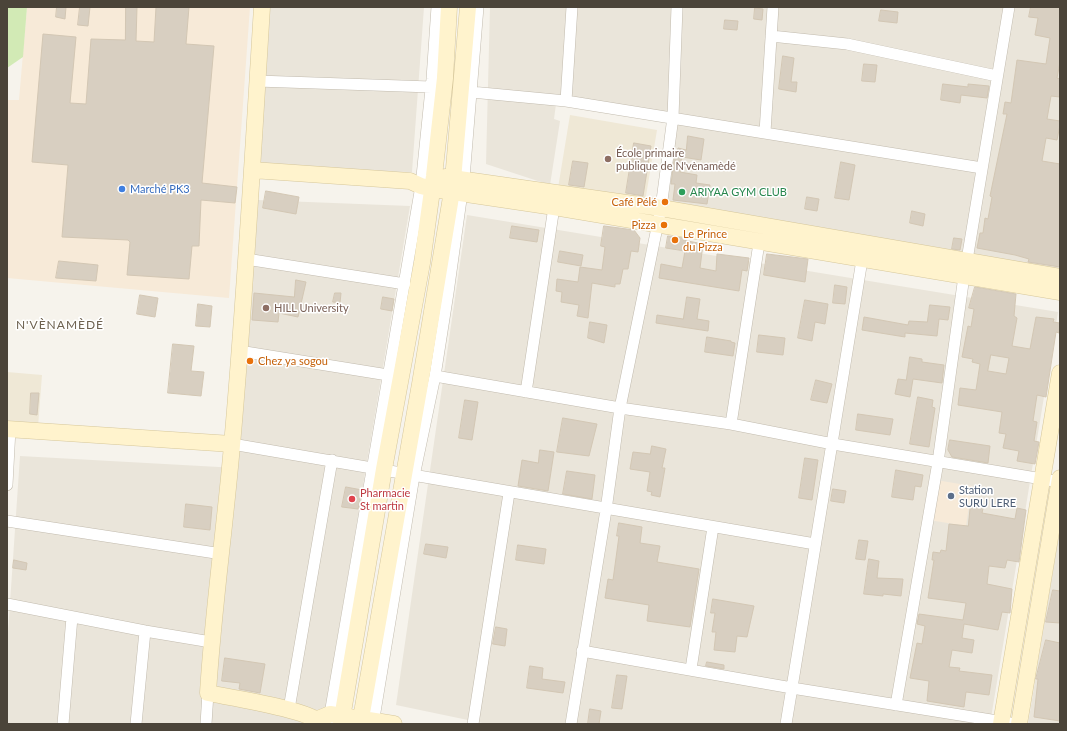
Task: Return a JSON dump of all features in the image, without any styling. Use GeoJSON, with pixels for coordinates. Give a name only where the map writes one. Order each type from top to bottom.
{"type":"FeatureCollection","features":[{"type":"Feature","properties":{"kind":"street"},"geometry":{"type":"LineString","coordinates":[[206,724],[212,642],[232,444],[246,259],[262,7]]}},
{"type":"Feature","properties":{"kind":"street"},"geometry":{"type":"LineString","coordinates":[[331,720],[379,468],[422,263],[424,182],[437,7]]}},
{"type":"Feature","properties":{"kind":"street"},"geometry":{"type":"LineString","coordinates":[[379,468],[388,375],[444,78],[449,7]]}},
{"type":"Feature","properties":{"kind":"street"},"geometry":{"type":"LineString","coordinates":[[367,722],[409,475],[420,384],[458,185],[468,7]]}},
{"type":"Feature","properties":{"kind":"street"},"geometry":{"type":"LineString","coordinates":[[409,475],[435,376],[458,185],[471,92],[478,7]]}},
{"type":"Feature","properties":{"kind":"street"},"geometry":{"type":"LineString","coordinates":[[566,101],[572,7]]}},
{"type":"Feature","properties":{"kind":"street"},"geometry":{"type":"LineString","coordinates":[[571,724],[606,510],[620,408],[661,208],[673,117],[677,7]]}},
{"type":"Feature","properties":{"kind":"street"},"geometry":{"type":"LineString","coordinates":[[765,132],[773,7]]}},
{"type":"Feature","properties":{"kind":"street"},"geometry":{"type":"LineString","coordinates":[[896,705],[938,462],[966,268],[1009,7]]}},
{"type":"Feature","properties":{"kind":"street"},"geometry":{"type":"LineString","coordinates":[[771,36],[847,44],[997,76]]}},
{"type":"Feature","properties":{"kind":"street"},"geometry":{"type":"LineString","coordinates":[[257,81],[431,87]]}},
{"type":"Feature","properties":{"kind":"street"},"geometry":{"type":"LineString","coordinates":[[471,92],[566,101],[673,117],[982,168]]}},
{"type":"Feature","properties":{"kind":"street"},"geometry":{"type":"LineString","coordinates":[[252,170],[458,185],[661,208],[966,268],[1060,292]]}},
{"type":"Feature","properties":{"kind":"street"},"geometry":{"type":"LineString","coordinates":[[458,185],[554,207],[862,260],[1060,277]]}},
{"type":"Feature","properties":{"kind":"street"},"geometry":{"type":"LineString","coordinates":[[526,392],[554,207]]}},
{"type":"Feature","properties":{"kind":"street"},"geometry":{"type":"LineString","coordinates":[[731,424],[759,243]]}},
{"type":"Feature","properties":{"kind":"street"},"geometry":{"type":"LineString","coordinates":[[246,259],[405,284]]}},
{"type":"Feature","properties":{"kind":"street"},"geometry":{"type":"LineString","coordinates":[[786,724],[862,260]]}},
{"type":"Feature","properties":{"kind":"street"},"geometry":{"type":"LineString","coordinates":[[239,351],[388,375]]}},
{"type":"Feature","properties":{"kind":"street"},"geometry":{"type":"LineString","coordinates":[[1009,723],[1042,479],[1060,373]]}},
{"type":"Feature","properties":{"kind":"street"},"geometry":{"type":"LineString","coordinates":[[435,376],[620,408],[731,424],[833,444],[938,462],[1042,479],[1060,480],[1009,723]]}},
{"type":"Feature","properties":{"kind":"street"},"geometry":{"type":"LineString","coordinates":[[7,485],[8,429],[232,444],[379,468],[409,475],[606,510],[815,544]]}},
{"type":"Feature","properties":{"kind":"street"},"geometry":{"type":"LineString","coordinates":[[288,709],[332,460]]}},
{"type":"Feature","properties":{"kind":"street"},"geometry":{"type":"LineString","coordinates":[[473,724],[509,492]]}},
{"type":"Feature","properties":{"kind":"street"},"geometry":{"type":"LineString","coordinates":[[7,521],[222,554]]}},
{"type":"Feature","properties":{"kind":"street"},"geometry":{"type":"LineString","coordinates":[[691,669],[713,527]]}},
{"type":"Feature","properties":{"kind":"street"},"geometry":{"type":"LineString","coordinates":[[7,604],[145,631],[212,642]]}},
{"type":"Feature","properties":{"kind":"street"},"geometry":{"type":"LineString","coordinates":[[63,724],[72,617]]}},
{"type":"Feature","properties":{"kind":"street"},"geometry":{"type":"LineString","coordinates":[[136,724],[145,631]]}},
{"type":"Feature","properties":{"kind":"street"},"geometry":{"type":"LineString","coordinates":[[582,651],[792,688],[1009,723]]}},
{"type":"Feature","properties":{"kind":"street"},"geometry":{"type":"LineString","coordinates":[[208,693],[288,709],[331,720],[394,724]]}},
{"type":"Feature","properties":{"kind":"shaded area","name":"Marché PK3"},"geometry":{"type":"Polygon","coordinates":[[[27,7],[250,7],[229,298],[7,278],[7,100],[19,100],[27,7]]]}},
{"type":"Feature","properties":{"kind":"shaded area"},"geometry":{"type":"Polygon","coordinates":[[[269,7],[424,7],[412,172],[259,171],[269,7]]]}},
{"type":"Feature","properties":{"kind":"shaded area"},"geometry":{"type":"Polygon","coordinates":[[[490,7],[1060,7],[1060,280],[660,216],[669,121],[556,104],[554,119],[560,121],[550,185],[486,164],[490,7]]]}},
{"type":"Feature","properties":{"kind":"shaded area","name":"École primaire publique de N'vènamèdé"},"geometry":{"type":"Polygon","coordinates":[[[570,115],[657,130],[645,202],[558,188],[570,115]]]}},
{"type":"Feature","properties":{"kind":"shaded area"},"geometry":{"type":"Polygon","coordinates":[[[257,200],[410,206],[323,724],[7,724],[7,647],[20,456],[237,468],[257,200]]]}},
{"type":"Feature","properties":{"kind":"shaded area"},"geometry":{"type":"Polygon","coordinates":[[[467,215],[1058,312],[990,724],[487,724],[396,705],[467,215]]]}},
{"type":"Feature","properties":{"kind":"shaded area"},"geometry":{"type":"Polygon","coordinates":[[[7,372],[42,375],[38,427],[7,424],[7,372]]]}},
{"type":"Feature","properties":{"kind":"shaded area"},"geometry":{"type":"Polygon","coordinates":[[[936,480],[972,486],[966,526],[929,520],[936,480]]]}},
{"type":"Feature","properties":{"kind":"shaded area"},"geometry":{"type":"Polygon","coordinates":[[[1060,527],[1060,724],[1028,724],[1060,527]]]}},
{"type":"Feature","properties":{"kind":"green space"},"geometry":{"type":"Polygon","coordinates":[[[7,7],[27,7],[23,57],[7,68],[7,7]]]}},
{"type":"Feature","properties":{"kind":"building"},"geometry":{"type":"Polygon","coordinates":[[[57,7],[66,7],[65,19],[56,17],[57,7]]]}},
{"type":"Feature","properties":{"kind":"building"},"geometry":{"type":"Polygon","coordinates":[[[80,7],[90,7],[88,26],[78,25],[80,7]]]}},
{"type":"Feature","properties":{"kind":"building"},"geometry":{"type":"Polygon","coordinates":[[[126,7],[137,7],[136,41],[154,42],[156,7],[189,7],[186,44],[214,46],[202,183],[237,187],[235,203],[201,200],[199,246],[192,246],[189,279],[127,275],[130,242],[128,240],[62,237],[68,165],[32,162],[43,34],[76,37],[70,103],[86,104],[91,39],[125,40],[126,7]]]}},
{"type":"Feature","properties":{"kind":"building"},"geometry":{"type":"Polygon","coordinates":[[[1031,7],[1060,7],[1060,62],[1057,78],[1060,79],[1060,97],[1051,96],[1047,119],[1060,121],[1060,125],[1057,140],[1046,138],[1042,161],[1060,164],[1060,267],[1028,262],[1029,259],[1015,255],[977,248],[980,233],[983,233],[985,218],[988,219],[992,197],[990,196],[1007,114],[1003,114],[1005,102],[1011,103],[1017,60],[1046,64],[1050,38],[1035,35],[1038,18],[1029,17],[1031,7]]]}},
{"type":"Feature","properties":{"kind":"building"},"geometry":{"type":"Polygon","coordinates":[[[755,8],[763,9],[762,20],[754,19],[755,8]]]}},
{"type":"Feature","properties":{"kind":"building"},"geometry":{"type":"Polygon","coordinates":[[[881,10],[898,12],[897,23],[879,21],[881,10]]]}},
{"type":"Feature","properties":{"kind":"building"},"geometry":{"type":"Polygon","coordinates":[[[725,20],[738,21],[737,30],[724,29],[725,20]]]}},
{"type":"Feature","properties":{"kind":"building"},"geometry":{"type":"Polygon","coordinates":[[[783,56],[794,58],[791,82],[797,82],[796,92],[779,89],[783,56]]]}},
{"type":"Feature","properties":{"kind":"building"},"geometry":{"type":"Polygon","coordinates":[[[864,64],[877,65],[875,82],[862,81],[864,64]]]}},
{"type":"Feature","properties":{"kind":"building"},"geometry":{"type":"Polygon","coordinates":[[[943,84],[968,87],[968,84],[989,86],[987,98],[961,95],[960,103],[941,100],[943,84]]]}},
{"type":"Feature","properties":{"kind":"building"},"geometry":{"type":"Polygon","coordinates":[[[688,136],[704,139],[701,160],[682,157],[680,172],[697,175],[696,183],[710,185],[707,204],[673,200],[675,184],[671,184],[675,153],[677,154],[678,148],[686,150],[688,136]]]}},
{"type":"Feature","properties":{"kind":"building"},"geometry":{"type":"Polygon","coordinates":[[[634,143],[651,146],[643,196],[626,193],[634,143]]]}},
{"type":"Feature","properties":{"kind":"building"},"geometry":{"type":"Polygon","coordinates":[[[573,161],[588,163],[584,187],[569,185],[573,161]]]}},
{"type":"Feature","properties":{"kind":"building"},"geometry":{"type":"Polygon","coordinates":[[[841,162],[855,165],[849,200],[835,198],[841,162]]]}},
{"type":"Feature","properties":{"kind":"building"},"geometry":{"type":"Polygon","coordinates":[[[266,191],[299,197],[296,214],[263,208],[266,191]]]}},
{"type":"Feature","properties":{"kind":"building"},"geometry":{"type":"Polygon","coordinates":[[[807,197],[819,199],[817,211],[805,209],[807,197]]]}},
{"type":"Feature","properties":{"kind":"building"},"geometry":{"type":"Polygon","coordinates":[[[912,211],[925,214],[923,226],[910,223],[912,211]]]}},
{"type":"Feature","properties":{"kind":"building"},"geometry":{"type":"Polygon","coordinates":[[[512,226],[539,230],[537,242],[510,238],[512,226]]]}},
{"type":"Feature","properties":{"kind":"building"},"geometry":{"type":"Polygon","coordinates":[[[604,226],[634,230],[640,238],[638,252],[631,251],[628,269],[623,269],[620,284],[615,284],[615,287],[592,283],[588,318],[577,316],[579,305],[561,302],[562,292],[556,291],[557,279],[578,282],[580,267],[602,270],[605,247],[601,246],[604,226]]]}},
{"type":"Feature","properties":{"kind":"building"},"geometry":{"type":"Polygon","coordinates":[[[668,236],[683,238],[683,240],[703,244],[700,268],[716,271],[717,254],[749,258],[747,271],[742,270],[739,291],[659,278],[661,264],[682,268],[685,251],[666,248],[668,236]]]}},
{"type":"Feature","properties":{"kind":"building"},"geometry":{"type":"Polygon","coordinates":[[[954,238],[962,239],[960,250],[952,249],[954,238]]]}},
{"type":"Feature","properties":{"kind":"building"},"geometry":{"type":"Polygon","coordinates":[[[560,251],[583,255],[581,266],[558,262],[560,251]]]}},
{"type":"Feature","properties":{"kind":"building"},"geometry":{"type":"Polygon","coordinates":[[[767,254],[808,259],[805,282],[764,275],[767,254]]]}},
{"type":"Feature","properties":{"kind":"building"},"geometry":{"type":"Polygon","coordinates":[[[59,261],[98,265],[96,281],[56,278],[59,261]]]}},
{"type":"Feature","properties":{"kind":"building"},"geometry":{"type":"Polygon","coordinates":[[[296,280],[306,282],[298,317],[279,313],[278,322],[252,320],[254,293],[294,297],[296,280]]]}},
{"type":"Feature","properties":{"kind":"building"},"geometry":{"type":"Polygon","coordinates":[[[835,285],[847,287],[845,304],[833,303],[835,285]]]}},
{"type":"Feature","properties":{"kind":"building"},"geometry":{"type":"Polygon","coordinates":[[[975,287],[1016,294],[1014,316],[1017,318],[1012,346],[1030,349],[1036,317],[1054,319],[1053,322],[1060,323],[1059,333],[1056,332],[1046,397],[1037,395],[1033,421],[1037,422],[1034,441],[1039,442],[1035,464],[1017,461],[1019,451],[1003,448],[1006,434],[999,433],[1002,412],[958,405],[960,388],[976,390],[980,364],[972,362],[973,359],[962,357],[968,326],[971,327],[974,309],[969,308],[975,287]],[[991,355],[988,371],[1006,374],[1009,358],[991,355]]]}},
{"type":"Feature","properties":{"kind":"building"},"geometry":{"type":"Polygon","coordinates":[[[335,293],[341,293],[340,303],[333,302],[335,293]]]}},
{"type":"Feature","properties":{"kind":"building"},"geometry":{"type":"Polygon","coordinates":[[[140,295],[158,298],[155,317],[137,314],[140,295]]]}},
{"type":"Feature","properties":{"kind":"building"},"geometry":{"type":"Polygon","coordinates":[[[383,297],[394,299],[392,311],[381,309],[383,297]]]}},
{"type":"Feature","properties":{"kind":"building"},"geometry":{"type":"Polygon","coordinates":[[[687,297],[700,299],[697,319],[709,321],[708,331],[656,323],[657,315],[683,319],[687,297]]]}},
{"type":"Feature","properties":{"kind":"building"},"geometry":{"type":"Polygon","coordinates":[[[805,300],[828,304],[825,324],[815,322],[812,341],[798,338],[805,300]]]}},
{"type":"Feature","properties":{"kind":"building"},"geometry":{"type":"Polygon","coordinates":[[[198,304],[212,306],[210,327],[196,326],[198,304]]]}},
{"type":"Feature","properties":{"kind":"building"},"geometry":{"type":"Polygon","coordinates":[[[930,305],[950,307],[948,320],[939,319],[937,336],[905,333],[905,337],[862,330],[864,317],[908,325],[909,321],[927,322],[930,305]]]}},
{"type":"Feature","properties":{"kind":"building"},"geometry":{"type":"Polygon","coordinates":[[[590,322],[607,325],[604,343],[588,338],[590,322]]]}},
{"type":"Feature","properties":{"kind":"building"},"geometry":{"type":"Polygon","coordinates":[[[759,335],[785,338],[783,355],[757,352],[759,335]]]}},
{"type":"Feature","properties":{"kind":"building"},"geometry":{"type":"Polygon","coordinates":[[[707,337],[735,343],[733,356],[705,352],[707,337]]]}},
{"type":"Feature","properties":{"kind":"building"},"geometry":{"type":"Polygon","coordinates":[[[173,344],[194,346],[191,371],[204,372],[201,396],[168,393],[173,344]]]}},
{"type":"Feature","properties":{"kind":"building"},"geometry":{"type":"Polygon","coordinates":[[[910,357],[922,359],[922,362],[944,365],[942,383],[913,379],[910,397],[895,394],[898,379],[906,380],[910,357]]]}},
{"type":"Feature","properties":{"kind":"building"},"geometry":{"type":"Polygon","coordinates":[[[816,380],[832,384],[827,403],[811,400],[816,380]]]}},
{"type":"Feature","properties":{"kind":"building"},"geometry":{"type":"Polygon","coordinates":[[[31,393],[39,393],[37,415],[30,414],[31,393]]]}},
{"type":"Feature","properties":{"kind":"building"},"geometry":{"type":"Polygon","coordinates":[[[918,397],[933,400],[932,407],[935,408],[929,447],[910,444],[918,397]]]}},
{"type":"Feature","properties":{"kind":"building"},"geometry":{"type":"Polygon","coordinates":[[[465,400],[478,402],[472,440],[459,438],[465,400]]]}},
{"type":"Feature","properties":{"kind":"building"},"geometry":{"type":"Polygon","coordinates":[[[858,414],[893,419],[890,435],[856,430],[858,414]]]}},
{"type":"Feature","properties":{"kind":"building"},"geometry":{"type":"Polygon","coordinates":[[[563,418],[597,424],[589,456],[557,452],[563,418]]]}},
{"type":"Feature","properties":{"kind":"building"},"geometry":{"type":"Polygon","coordinates":[[[950,440],[990,446],[988,463],[952,457],[948,450],[950,440]]]}},
{"type":"Feature","properties":{"kind":"building"},"geometry":{"type":"Polygon","coordinates":[[[652,446],[666,449],[662,468],[665,468],[660,497],[651,495],[652,492],[647,491],[650,472],[630,469],[633,452],[650,454],[652,446]]]}},
{"type":"Feature","properties":{"kind":"building"},"geometry":{"type":"Polygon","coordinates":[[[540,450],[554,452],[548,491],[518,486],[522,460],[538,463],[540,450]]]}},
{"type":"Feature","properties":{"kind":"building"},"geometry":{"type":"Polygon","coordinates":[[[805,458],[818,460],[812,500],[799,498],[805,458]]]}},
{"type":"Feature","properties":{"kind":"building"},"geometry":{"type":"Polygon","coordinates":[[[896,470],[923,475],[921,487],[915,486],[913,500],[892,497],[896,470]]]}},
{"type":"Feature","properties":{"kind":"building"},"geometry":{"type":"Polygon","coordinates":[[[567,471],[595,475],[592,499],[563,494],[567,471]]]}},
{"type":"Feature","properties":{"kind":"building"},"geometry":{"type":"Polygon","coordinates":[[[346,487],[362,490],[358,509],[342,507],[346,487]]]}},
{"type":"Feature","properties":{"kind":"building"},"geometry":{"type":"Polygon","coordinates":[[[833,489],[846,491],[844,503],[831,501],[833,489]]]}},
{"type":"Feature","properties":{"kind":"building"},"geometry":{"type":"Polygon","coordinates":[[[971,502],[984,504],[982,513],[1015,519],[1017,508],[1026,510],[1019,562],[1007,560],[1005,568],[989,566],[987,584],[1012,589],[1010,613],[1002,612],[998,630],[964,624],[962,638],[974,640],[972,653],[952,650],[949,667],[960,668],[959,671],[992,675],[989,695],[966,692],[964,707],[927,701],[929,681],[910,678],[917,643],[922,644],[925,626],[917,624],[919,614],[963,620],[966,603],[928,598],[934,560],[932,560],[933,552],[940,553],[941,550],[946,551],[949,524],[968,526],[971,502]]]}},
{"type":"Feature","properties":{"kind":"building"},"geometry":{"type":"Polygon","coordinates":[[[186,504],[212,507],[210,530],[184,527],[186,504]]]}},
{"type":"Feature","properties":{"kind":"building"},"geometry":{"type":"Polygon","coordinates":[[[619,523],[642,527],[640,543],[660,546],[657,562],[699,569],[690,627],[647,621],[649,605],[605,598],[608,579],[613,580],[619,536],[617,536],[619,523]]]}},
{"type":"Feature","properties":{"kind":"building"},"geometry":{"type":"Polygon","coordinates":[[[859,540],[868,541],[865,560],[856,559],[859,540]]]}},
{"type":"Feature","properties":{"kind":"building"},"geometry":{"type":"Polygon","coordinates":[[[426,544],[448,547],[446,558],[424,554],[426,544]]]}},
{"type":"Feature","properties":{"kind":"building"},"geometry":{"type":"Polygon","coordinates":[[[518,545],[546,549],[544,564],[516,560],[518,545]]]}},
{"type":"Feature","properties":{"kind":"building"},"geometry":{"type":"Polygon","coordinates":[[[869,559],[879,561],[877,578],[903,579],[901,596],[864,594],[869,559]]]}},
{"type":"Feature","properties":{"kind":"building"},"geometry":{"type":"Polygon","coordinates":[[[14,560],[27,563],[26,570],[13,568],[14,560]]]}},
{"type":"Feature","properties":{"kind":"building"},"geometry":{"type":"Polygon","coordinates":[[[1053,590],[1060,591],[1060,623],[1046,622],[1053,590]]]}},
{"type":"Feature","properties":{"kind":"building"},"geometry":{"type":"Polygon","coordinates":[[[713,599],[754,606],[747,637],[737,636],[735,652],[714,650],[716,632],[712,632],[715,613],[711,613],[713,599]]]}},
{"type":"Feature","properties":{"kind":"building"},"geometry":{"type":"Polygon","coordinates":[[[496,627],[507,629],[505,646],[493,644],[496,627]]]}},
{"type":"Feature","properties":{"kind":"building"},"geometry":{"type":"Polygon","coordinates":[[[1046,640],[1060,643],[1060,721],[1034,717],[1038,679],[1036,679],[1046,640]]]}},
{"type":"Feature","properties":{"kind":"building"},"geometry":{"type":"Polygon","coordinates":[[[225,658],[265,664],[260,693],[239,689],[240,683],[222,681],[225,658]]]}},
{"type":"Feature","properties":{"kind":"building"},"geometry":{"type":"Polygon","coordinates":[[[707,662],[724,665],[724,669],[706,666],[707,662]]]}},
{"type":"Feature","properties":{"kind":"building"},"geometry":{"type":"Polygon","coordinates":[[[530,666],[543,668],[542,679],[565,682],[563,693],[527,688],[530,666]]]}},
{"type":"Feature","properties":{"kind":"building"},"geometry":{"type":"Polygon","coordinates":[[[617,675],[627,676],[622,709],[612,708],[617,675]]]}},
{"type":"Feature","properties":{"kind":"building"},"geometry":{"type":"Polygon","coordinates":[[[590,709],[601,711],[599,724],[588,724],[590,709]]]}},
{"type":"Feature","properties":{"kind":"place","name":"École primaire publique de N'vènamèdé"},"geometry":{"type":"Point","coordinates":[608,159]}},
{"type":"Feature","properties":{"kind":"place","name":"Marché PK3"},"geometry":{"type":"Point","coordinates":[122,189]}},
{"type":"Feature","properties":{"kind":"place","name":"ARIYAA GYM CLUB"},"geometry":{"type":"Point","coordinates":[682,192]}},
{"type":"Feature","properties":{"kind":"place","name":"Café Pélé"},"geometry":{"type":"Point","coordinates":[665,202]}},
{"type":"Feature","properties":{"kind":"place","name":"Pizza"},"geometry":{"type":"Point","coordinates":[664,225]}},
{"type":"Feature","properties":{"kind":"place","name":"Le Prince du Pizza"},"geometry":{"type":"Point","coordinates":[675,240]}},
{"type":"Feature","properties":{"kind":"place","name":"HILL University"},"geometry":{"type":"Point","coordinates":[266,308]}},
{"type":"Feature","properties":{"kind":"place","name":"Chez ya sogou"},"geometry":{"type":"Point","coordinates":[250,361]}},
{"type":"Feature","properties":{"kind":"place","name":"Station SURU LERE"},"geometry":{"type":"Point","coordinates":[951,496]}},
{"type":"Feature","properties":{"kind":"place","name":"Pharmacie St martin"},"geometry":{"type":"Point","coordinates":[352,499]}},
{"type":"Feature","properties":{"kind":"district","name":"N'VÈNAMÈDÉ"},"geometry":{"type":"Point","coordinates":[60,325]}}]}
